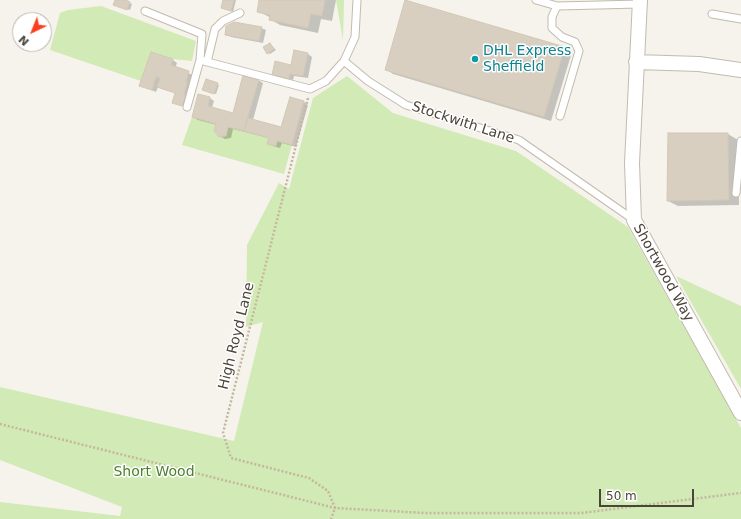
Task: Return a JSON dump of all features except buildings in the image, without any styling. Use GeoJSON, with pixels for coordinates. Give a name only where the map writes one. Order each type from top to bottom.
{"type":"FeatureCollection","features":[{"type":"Feature","properties":{"kind":"street","name":"Shortwood Way"},"geometry":{"type":"LineString","coordinates":[[640,2],[632,163],[634,220],[741,413]]}},
{"type":"Feature","properties":{"kind":"street"},"geometry":{"type":"LineString","coordinates":[[636,62],[699,64],[741,70]]}},
{"type":"Feature","properties":{"kind":"lane"},"geometry":{"type":"LineString","coordinates":[[203,61],[310,89],[326,81],[344,61],[355,37],[357,0]]}},
{"type":"Feature","properties":{"kind":"lane"},"geometry":{"type":"LineString","coordinates":[[536,0],[557,6],[640,2]]}},
{"type":"Feature","properties":{"kind":"lane"},"geometry":{"type":"LineString","coordinates":[[557,6],[552,17],[552,28],[562,38],[575,42],[579,51],[560,116]]}},
{"type":"Feature","properties":{"kind":"lane"},"geometry":{"type":"LineString","coordinates":[[145,11],[202,34],[203,61]]}},
{"type":"Feature","properties":{"kind":"lane"},"geometry":{"type":"LineString","coordinates":[[187,107],[215,29],[223,21],[240,13]]}},
{"type":"Feature","properties":{"kind":"lane"},"geometry":{"type":"LineString","coordinates":[[712,14],[741,19]]}},
{"type":"Feature","properties":{"kind":"lane","name":"Stockwith Lane"},"geometry":{"type":"LineString","coordinates":[[344,61],[368,81],[406,105],[519,140],[634,220]]}},
{"type":"Feature","properties":{"kind":"lane"},"geometry":{"type":"LineString","coordinates":[[736,193],[741,141]]}},
{"type":"Feature","properties":{"kind":"path","name":"High Royd Lane"},"geometry":{"type":"LineString","coordinates":[[310,89],[223,433],[231,458],[309,478],[328,491],[335,508]]}},
{"type":"Feature","properties":{"kind":"path"},"geometry":{"type":"LineString","coordinates":[[0,424],[335,508],[425,514],[582,512],[741,493]]}},
{"type":"Feature","properties":{"kind":"path"},"geometry":{"type":"LineString","coordinates":[[331,519],[335,508]]}},
{"type":"Feature","properties":{"kind":"green space"},"geometry":{"type":"Polygon","coordinates":[[[336,0],[344,0],[343,40],[336,0]]]}},
{"type":"Feature","properties":{"kind":"green space"},"geometry":{"type":"Polygon","coordinates":[[[101,6],[196,41],[192,61],[173,59],[151,52],[141,81],[52,51],[52,43],[60,13],[68,10],[101,6]]]}},
{"type":"Feature","properties":{"kind":"green space","name":"Short Wood"},"geometry":{"type":"Polygon","coordinates":[[[347,76],[393,113],[516,151],[628,227],[741,428],[741,519],[0,519],[0,502],[120,516],[122,507],[0,460],[0,387],[234,441],[263,322],[246,327],[247,245],[279,183],[289,189],[313,98],[347,76]]]}},
{"type":"Feature","properties":{"kind":"green space"},"geometry":{"type":"Polygon","coordinates":[[[192,117],[216,124],[214,131],[219,137],[226,136],[228,127],[269,138],[267,144],[276,146],[277,141],[292,145],[284,174],[182,145],[192,117]]]}},
{"type":"Feature","properties":{"kind":"green space"},"geometry":{"type":"Polygon","coordinates":[[[676,276],[741,306],[741,389],[676,276]]]}},
{"type":"Feature","properties":{"kind":"place","name":"DHL Express Sheffield"},"geometry":{"type":"Point","coordinates":[475,59]}}]}
